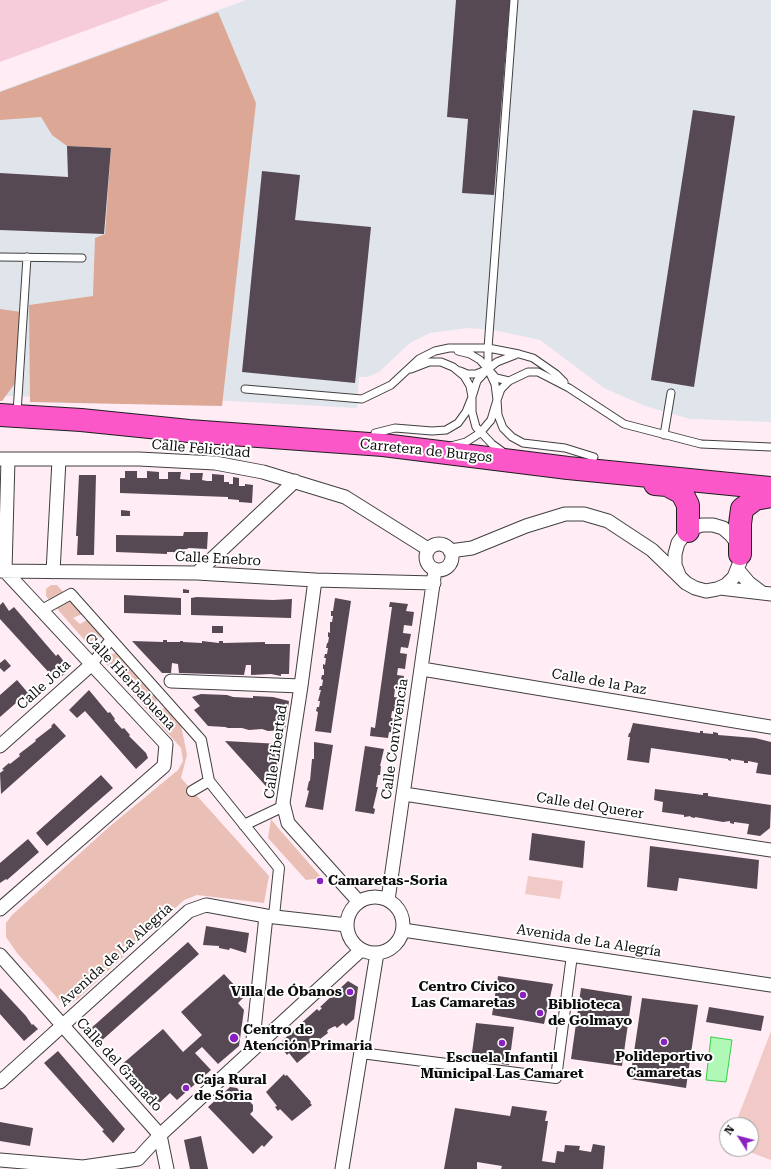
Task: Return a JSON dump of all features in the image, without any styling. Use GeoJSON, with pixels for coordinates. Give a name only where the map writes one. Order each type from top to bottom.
{"type":"FeatureCollection","features":[{"type":"Feature","properties":{"kind":"highway","name":"Carretera de Burgos"},"geometry":{"type":"LineString","coordinates":[[8,415],[310,440],[480,440],[594,457],[771,478]]}},
{"type":"Feature","properties":{"kind":"highway","name":"Carretera de Burgos"},"geometry":{"type":"LineString","coordinates":[[81,420],[302,426],[568,468],[771,488]]}},
{"type":"Feature","properties":{"kind":"highway"},"geometry":{"type":"LineString","coordinates":[[379,439],[470,463],[666,485],[682,493],[688,505],[683,537]]}},
{"type":"Feature","properties":{"kind":"highway"},"geometry":{"type":"LineString","coordinates":[[739,562],[742,509],[755,499],[771,496]]}},
{"type":"Feature","properties":{"kind":"street"},"geometry":{"type":"LineString","coordinates":[[2,572],[4,459]]}},
{"type":"Feature","properties":{"kind":"street","name":"Calle Felicidad"},"geometry":{"type":"LineString","coordinates":[[4,459],[139,459],[215,464],[263,472],[346,497],[428,549]]}},
{"type":"Feature","properties":{"kind":"street"},"geometry":{"type":"LineString","coordinates":[[53,572],[59,460]]}},
{"type":"Feature","properties":{"kind":"street"},"geometry":{"type":"LineString","coordinates":[[197,573],[295,481]]}},
{"type":"Feature","properties":{"kind":"street"},"geometry":{"type":"LineString","coordinates":[[450,551],[472,548],[526,526],[565,514],[578,514],[608,520],[652,550],[686,583],[695,588],[706,590],[720,588],[766,593]]}},
{"type":"Feature","properties":{"kind":"street"},"geometry":{"type":"LineString","coordinates":[[652,550],[667,550],[683,537],[702,525],[713,525],[723,528],[737,543],[739,562],[749,583],[766,593]]}},
{"type":"Feature","properties":{"kind":"street"},"geometry":{"type":"LineString","coordinates":[[679,575],[675,565],[674,554],[683,537]]}},
{"type":"Feature","properties":{"kind":"street"},"geometry":{"type":"LineString","coordinates":[[440,544],[444,545],[450,551],[452,556],[449,566],[434,577],[426,562],[426,553],[428,549],[440,544]]}},
{"type":"Feature","properties":{"kind":"street"},"geometry":{"type":"LineString","coordinates":[[720,588],[734,577],[739,562]]}},
{"type":"Feature","properties":{"kind":"street","name":"Calle Enebro"},"geometry":{"type":"LineString","coordinates":[[2,572],[197,573],[315,580],[434,577]]}},
{"type":"Feature","properties":{"kind":"street","name":"Calle Hierbabuena"},"geometry":{"type":"LineString","coordinates":[[0,909],[164,766],[166,744],[42,610],[2,572]]}},
{"type":"Feature","properties":{"kind":"street","name":"Calle Convivencia"},"geometry":{"type":"LineString","coordinates":[[388,900],[434,577]]}},
{"type":"Feature","properties":{"kind":"street","name":"Calle Libertad"},"geometry":{"type":"LineString","coordinates":[[315,580],[284,806],[288,823],[359,902]]}},
{"type":"Feature","properties":{"kind":"street"},"geometry":{"type":"LineString","coordinates":[[42,610],[71,594],[201,740],[209,781],[279,868],[270,916],[252,1049]]}},
{"type":"Feature","properties":{"kind":"street"},"geometry":{"type":"LineString","coordinates":[[92,664],[111,639]]}},
{"type":"Feature","properties":{"kind":"street","name":"Calle Jota"},"geometry":{"type":"LineString","coordinates":[[0,746],[92,664]]}},
{"type":"Feature","properties":{"kind":"street","name":"Calle de la Paz"},"geometry":{"type":"LineString","coordinates":[[422,668],[771,727]]}},
{"type":"Feature","properties":{"kind":"street"},"geometry":{"type":"LineString","coordinates":[[171,681],[301,686]]}},
{"type":"Feature","properties":{"kind":"street"},"geometry":{"type":"LineString","coordinates":[[192,791],[209,781]]}},
{"type":"Feature","properties":{"kind":"street","name":"Calle del Querer"},"geometry":{"type":"LineString","coordinates":[[404,794],[771,850]]}},
{"type":"Feature","properties":{"kind":"street"},"geometry":{"type":"LineString","coordinates":[[244,825],[284,806]]}},
{"type":"Feature","properties":{"kind":"street"},"geometry":{"type":"LineString","coordinates":[[373,897],[388,900],[400,912],[403,921],[403,930],[400,938],[394,946],[386,951],[369,953],[361,950],[351,939],[347,925],[350,912],[359,902],[373,897]]}},
{"type":"Feature","properties":{"kind":"street","name":"Avenida de La Alegría"},"geometry":{"type":"LineString","coordinates":[[0,1082],[189,911],[206,905],[270,916],[347,925]]}},
{"type":"Feature","properties":{"kind":"street","name":"Avenida de La Alegría"},"geometry":{"type":"LineString","coordinates":[[403,930],[771,985]]}},
{"type":"Feature","properties":{"kind":"street"},"geometry":{"type":"LineString","coordinates":[[0,1160],[83,1167],[138,1159],[160,1135],[361,950]]}},
{"type":"Feature","properties":{"kind":"street"},"geometry":{"type":"LineString","coordinates":[[342,1169],[377,953]]}},
{"type":"Feature","properties":{"kind":"street","name":"Calle del Granado"},"geometry":{"type":"LineString","coordinates":[[0,955],[160,1135]]}},
{"type":"Feature","properties":{"kind":"street"},"geometry":{"type":"LineString","coordinates":[[361,1053],[556,1078],[572,955]]}},
{"type":"Feature","properties":{"kind":"street"},"geometry":{"type":"LineString","coordinates":[[160,1135],[167,1169]]}},
{"type":"Feature","properties":{"kind":"lane"},"geometry":{"type":"LineString","coordinates":[[514,0],[488,348],[488,369],[495,384],[498,400],[498,415],[503,428],[512,437],[523,443],[565,448],[594,457]]}},
{"type":"Feature","properties":{"kind":"lane"},"geometry":{"type":"LineString","coordinates":[[0,257],[82,258]]}},
{"type":"Feature","properties":{"kind":"lane"},"geometry":{"type":"LineString","coordinates":[[8,415],[28,257]]}},
{"type":"Feature","properties":{"kind":"lane"},"geometry":{"type":"LineString","coordinates":[[449,348],[470,354],[480,360],[496,378],[509,381]]}},
{"type":"Feature","properties":{"kind":"lane"},"geometry":{"type":"LineString","coordinates":[[246,388],[362,399],[391,385],[406,370],[434,351],[449,348],[488,348],[533,358],[556,374],[569,388]]}},
{"type":"Feature","properties":{"kind":"lane"},"geometry":{"type":"LineString","coordinates":[[379,439],[395,428],[432,431],[446,430],[458,423],[466,412],[477,382],[488,369],[497,362],[509,356],[519,354]]}},
{"type":"Feature","properties":{"kind":"lane"},"geometry":{"type":"LineString","coordinates":[[406,370],[429,362],[441,362],[467,374],[476,374],[488,369]]}},
{"type":"Feature","properties":{"kind":"lane"},"geometry":{"type":"LineString","coordinates":[[453,367],[464,376],[470,386],[472,412],[480,440]]}},
{"type":"Feature","properties":{"kind":"lane"},"geometry":{"type":"LineString","coordinates":[[480,440],[491,420],[501,389],[509,381],[528,372],[538,372],[569,388],[624,424],[701,444],[771,447]]}},
{"type":"Feature","properties":{"kind":"lane"},"geometry":{"type":"LineString","coordinates":[[664,435],[671,393]]}},
{"type":"Feature","properties":{"kind":"lane"},"geometry":{"type":"LineString","coordinates":[[310,440],[378,439],[450,446],[480,440],[500,451],[510,454],[543,458],[568,468]]}},
{"type":"Feature","properties":{"kind":"shaded area"},"geometry":{"type":"Polygon","coordinates":[[[0,0],[169,0],[0,62],[0,0]]]}},
{"type":"Feature","properties":{"kind":"shaded area"},"geometry":{"type":"Polygon","coordinates":[[[246,0],[771,0],[771,422],[690,419],[645,406],[604,388],[540,340],[493,330],[468,328],[430,333],[410,343],[379,372],[368,377],[359,377],[357,408],[228,401],[0,396],[0,91],[246,0]]]}},
{"type":"Feature","properties":{"kind":"shaded area"},"geometry":{"type":"Polygon","coordinates":[[[218,12],[256,103],[222,406],[30,402],[29,305],[93,296],[95,238],[105,234],[111,148],[67,146],[52,135],[41,117],[0,120],[0,92],[218,12]]]}},
{"type":"Feature","properties":{"kind":"shaded area"},"geometry":{"type":"Polygon","coordinates":[[[0,309],[21,312],[16,382],[2,401],[0,401],[0,309]]]}},
{"type":"Feature","properties":{"kind":"shaded area"},"geometry":{"type":"Polygon","coordinates":[[[51,585],[57,585],[65,594],[74,598],[82,614],[73,618],[80,624],[87,620],[101,636],[94,651],[46,596],[46,589],[51,585]]]}},
{"type":"Feature","properties":{"kind":"shaded area"},"geometry":{"type":"Polygon","coordinates":[[[116,653],[157,699],[154,706],[158,710],[165,708],[181,725],[187,755],[181,778],[269,876],[264,903],[197,895],[184,900],[79,998],[68,1006],[60,1001],[17,953],[6,937],[6,923],[12,915],[109,827],[178,770],[183,761],[181,748],[100,657],[116,653]]]}},
{"type":"Feature","properties":{"kind":"shaded area"},"geometry":{"type":"Polygon","coordinates":[[[271,819],[322,878],[306,880],[268,838],[271,819]]]}},
{"type":"Feature","properties":{"kind":"shaded area"},"geometry":{"type":"Polygon","coordinates":[[[528,876],[563,881],[560,899],[525,894],[528,876]]]}},
{"type":"Feature","properties":{"kind":"shaded area"},"geometry":{"type":"Polygon","coordinates":[[[771,1031],[771,1160],[759,1155],[759,1117],[738,1117],[771,1031]]]}},
{"type":"Feature","properties":{"kind":"shaded area"},"geometry":{"type":"Polygon","coordinates":[[[711,1037],[732,1040],[726,1082],[706,1080],[711,1037]]]}},
{"type":"Feature","properties":{"kind":"building"},"geometry":{"type":"Polygon","coordinates":[[[456,0],[510,0],[494,195],[462,193],[468,119],[447,117],[456,0]]]}},
{"type":"Feature","properties":{"kind":"building"},"geometry":{"type":"Polygon","coordinates":[[[693,110],[735,116],[694,387],[651,380],[693,110]]]}},
{"type":"Feature","properties":{"kind":"building"},"geometry":{"type":"Polygon","coordinates":[[[67,146],[111,148],[104,234],[0,230],[0,173],[68,177],[67,146]]]}},
{"type":"Feature","properties":{"kind":"building"},"geometry":{"type":"Polygon","coordinates":[[[262,171],[300,175],[295,220],[371,227],[355,383],[242,372],[262,171]]]}},
{"type":"Feature","properties":{"kind":"building"},"geometry":{"type":"Polygon","coordinates":[[[125,471],[137,471],[137,478],[147,478],[147,471],[159,472],[159,479],[168,479],[168,472],[181,472],[180,479],[190,480],[190,473],[203,473],[202,480],[207,481],[212,481],[212,474],[224,475],[224,482],[229,482],[229,484],[233,484],[233,477],[239,478],[239,486],[245,486],[245,484],[253,485],[252,503],[239,502],[239,500],[228,499],[228,497],[120,493],[120,478],[125,478],[125,471]]]}},
{"type":"Feature","properties":{"kind":"building"},"geometry":{"type":"Polygon","coordinates":[[[79,475],[96,475],[94,555],[77,555],[78,536],[76,536],[79,475]]]}},
{"type":"Feature","properties":{"kind":"building"},"geometry":{"type":"Polygon","coordinates":[[[121,510],[130,511],[130,516],[121,516],[121,510]]]}},
{"type":"Feature","properties":{"kind":"building"},"geometry":{"type":"Polygon","coordinates":[[[184,532],[208,532],[207,549],[189,548],[184,550],[184,554],[173,552],[167,552],[167,554],[116,552],[116,535],[183,536],[184,532]]]}},
{"type":"Feature","properties":{"kind":"building"},"geometry":{"type":"Polygon","coordinates":[[[183,589],[189,590],[189,593],[183,593],[183,589]]]}},
{"type":"Feature","properties":{"kind":"building"},"geometry":{"type":"Polygon","coordinates":[[[124,595],[181,598],[181,615],[124,613],[124,595]]]}},
{"type":"Feature","properties":{"kind":"building"},"geometry":{"type":"Polygon","coordinates":[[[191,598],[273,600],[292,599],[291,618],[191,615],[191,598]]]}},
{"type":"Feature","properties":{"kind":"building"},"geometry":{"type":"Polygon","coordinates":[[[335,598],[351,601],[331,733],[315,731],[318,712],[316,711],[317,707],[319,707],[320,701],[318,701],[321,690],[319,690],[320,686],[322,686],[322,675],[324,675],[323,664],[325,665],[326,658],[324,658],[325,654],[327,654],[328,648],[326,648],[329,637],[328,632],[330,633],[330,622],[332,622],[333,616],[331,616],[331,611],[333,611],[335,598]]]}},
{"type":"Feature","properties":{"kind":"building"},"geometry":{"type":"Polygon","coordinates":[[[3,602],[9,611],[14,607],[56,656],[58,654],[66,665],[61,669],[65,674],[60,677],[57,673],[53,677],[0,619],[0,605],[3,602]]]}},
{"type":"Feature","properties":{"kind":"building"},"geometry":{"type":"Polygon","coordinates":[[[390,602],[408,604],[406,611],[414,612],[412,626],[404,625],[403,633],[411,634],[408,648],[401,647],[400,653],[407,654],[405,669],[398,668],[397,675],[404,676],[402,690],[395,689],[394,697],[401,698],[399,712],[392,711],[391,718],[398,718],[396,733],[389,732],[388,738],[370,736],[371,727],[375,728],[392,607],[389,607],[390,602]]]}},
{"type":"Feature","properties":{"kind":"building"},"geometry":{"type":"Polygon","coordinates":[[[212,626],[223,626],[223,633],[212,633],[212,626]]]}},
{"type":"Feature","properties":{"kind":"building"},"geometry":{"type":"Polygon","coordinates":[[[163,640],[167,640],[167,642],[183,641],[202,643],[202,641],[219,643],[219,641],[223,641],[223,643],[265,642],[265,644],[290,644],[289,674],[281,674],[281,676],[271,674],[251,675],[251,665],[246,665],[244,675],[179,673],[178,664],[172,663],[171,673],[162,673],[132,641],[163,642],[163,640]]]}},
{"type":"Feature","properties":{"kind":"building"},"geometry":{"type":"Polygon","coordinates":[[[5,659],[11,666],[4,672],[0,668],[0,663],[5,659]]]}},
{"type":"Feature","properties":{"kind":"building"},"geometry":{"type":"Polygon","coordinates":[[[17,680],[29,694],[25,697],[24,696],[0,717],[0,695],[17,680]]]}},
{"type":"Feature","properties":{"kind":"building"},"geometry":{"type":"Polygon","coordinates":[[[89,690],[108,713],[110,712],[115,719],[114,720],[122,729],[124,728],[130,735],[129,736],[146,753],[148,758],[136,769],[85,711],[77,718],[69,710],[89,690]]]}},
{"type":"Feature","properties":{"kind":"building"},"geometry":{"type":"Polygon","coordinates":[[[201,694],[253,698],[253,696],[273,697],[289,701],[285,730],[268,731],[262,729],[249,730],[242,728],[208,726],[194,710],[200,706],[192,697],[201,694]]]}},
{"type":"Feature","properties":{"kind":"building"},"geometry":{"type":"Polygon","coordinates":[[[54,723],[66,736],[1,794],[0,773],[4,770],[2,769],[20,756],[19,754],[52,727],[51,726],[54,723]]]}},
{"type":"Feature","properties":{"kind":"building"},"geometry":{"type":"Polygon","coordinates":[[[633,723],[700,733],[700,731],[703,731],[703,733],[713,734],[713,732],[718,733],[718,735],[755,738],[771,742],[771,775],[756,773],[758,763],[748,761],[748,763],[744,763],[744,761],[731,759],[731,761],[728,759],[651,748],[649,763],[627,760],[630,737],[628,737],[633,723]]]}},
{"type":"Feature","properties":{"kind":"building"},"geometry":{"type":"Polygon","coordinates":[[[225,741],[280,744],[273,794],[225,741]]]}},
{"type":"Feature","properties":{"kind":"building"},"geometry":{"type":"Polygon","coordinates":[[[314,742],[333,745],[323,810],[305,807],[309,791],[307,790],[310,781],[312,759],[314,759],[314,742]]]}},
{"type":"Feature","properties":{"kind":"building"},"geometry":{"type":"Polygon","coordinates":[[[365,746],[384,749],[380,766],[380,775],[378,775],[376,787],[378,787],[373,808],[375,809],[374,814],[355,811],[365,746]]]}},
{"type":"Feature","properties":{"kind":"building"},"geometry":{"type":"Polygon","coordinates":[[[101,775],[113,788],[47,846],[36,833],[101,775]]]}},
{"type":"Feature","properties":{"kind":"building"},"geometry":{"type":"Polygon","coordinates":[[[655,789],[703,795],[703,793],[708,793],[708,796],[771,805],[770,828],[760,836],[747,834],[749,824],[734,822],[734,824],[730,823],[730,821],[723,822],[690,817],[691,816],[684,817],[684,815],[662,812],[663,802],[654,800],[655,789]]]}},
{"type":"Feature","properties":{"kind":"building"},"geometry":{"type":"Polygon","coordinates":[[[532,833],[585,841],[583,868],[529,860],[532,833]]]}},
{"type":"Feature","properties":{"kind":"building"},"geometry":{"type":"Polygon","coordinates":[[[28,839],[39,852],[7,880],[6,879],[0,883],[0,863],[28,839]]]}},
{"type":"Feature","properties":{"kind":"building"},"geometry":{"type":"Polygon","coordinates":[[[650,846],[759,860],[757,889],[679,878],[677,891],[647,887],[650,846]]]}},
{"type":"Feature","properties":{"kind":"building"},"geometry":{"type":"Polygon","coordinates":[[[206,926],[249,933],[246,953],[230,948],[229,950],[219,948],[219,946],[203,945],[206,926]]]}},
{"type":"Feature","properties":{"kind":"building"},"geometry":{"type":"Polygon","coordinates":[[[188,942],[199,954],[100,1042],[89,1030],[188,942]]]}},
{"type":"Feature","properties":{"kind":"building"},"geometry":{"type":"Polygon","coordinates":[[[224,974],[237,988],[238,987],[244,997],[238,1003],[244,1010],[239,1046],[218,1064],[202,1047],[195,1053],[211,1070],[177,1100],[170,1093],[156,1106],[120,1066],[163,1029],[183,1052],[202,1035],[181,1012],[224,974]]]}},
{"type":"Feature","properties":{"kind":"building","name":"Centro Cívico Las Camaretas"},"geometry":{"type":"Polygon","coordinates":[[[498,976],[553,984],[544,1024],[492,1015],[498,976]]]}},
{"type":"Feature","properties":{"kind":"building"},"geometry":{"type":"Polygon","coordinates":[[[348,981],[358,987],[354,1019],[346,1026],[343,1023],[337,1028],[335,1026],[329,1029],[327,1031],[328,1033],[320,1039],[319,1038],[312,1045],[315,1048],[297,1063],[289,1053],[287,1055],[279,1044],[295,1029],[296,1030],[299,1028],[298,1026],[317,1009],[319,1011],[322,1008],[320,1007],[348,981]]]}},
{"type":"Feature","properties":{"kind":"building"},"geometry":{"type":"Polygon","coordinates":[[[0,988],[26,1016],[32,1025],[33,1024],[38,1029],[24,1041],[0,1014],[0,988]]]}},
{"type":"Feature","properties":{"kind":"building"},"geometry":{"type":"Polygon","coordinates":[[[581,988],[632,996],[622,1066],[571,1059],[581,988]]]}},
{"type":"Feature","properties":{"kind":"building","name":"Polideportivo Camaretas"},"geometry":{"type":"Polygon","coordinates":[[[642,998],[698,1005],[686,1088],[630,1079],[642,998]]]}},
{"type":"Feature","properties":{"kind":"building"},"geometry":{"type":"Polygon","coordinates":[[[709,1007],[764,1016],[761,1031],[706,1022],[709,1007]]]}},
{"type":"Feature","properties":{"kind":"building"},"geometry":{"type":"Polygon","coordinates":[[[476,1023],[514,1027],[509,1065],[471,1060],[476,1023]]]}},
{"type":"Feature","properties":{"kind":"building"},"geometry":{"type":"Polygon","coordinates":[[[58,1051],[125,1129],[113,1143],[102,1131],[104,1130],[44,1063],[58,1051]]]}},
{"type":"Feature","properties":{"kind":"building"},"geometry":{"type":"Polygon","coordinates":[[[284,1074],[285,1076],[287,1075],[312,1105],[292,1121],[280,1109],[278,1111],[275,1107],[277,1106],[266,1092],[284,1074]]]}},
{"type":"Feature","properties":{"kind":"building"},"geometry":{"type":"Polygon","coordinates":[[[230,1087],[237,1088],[253,1105],[253,1111],[250,1114],[273,1137],[264,1147],[262,1145],[253,1154],[208,1107],[230,1087]]]}},
{"type":"Feature","properties":{"kind":"building"},"geometry":{"type":"Polygon","coordinates":[[[512,1106],[547,1111],[545,1121],[548,1121],[542,1161],[555,1163],[557,1151],[564,1152],[565,1145],[580,1146],[579,1150],[591,1152],[593,1144],[605,1146],[603,1169],[501,1169],[502,1166],[477,1162],[477,1169],[444,1169],[455,1108],[510,1116],[512,1106]]]}},
{"type":"Feature","properties":{"kind":"building"},"geometry":{"type":"Polygon","coordinates":[[[0,1122],[33,1128],[30,1146],[0,1141],[0,1122]]]}},
{"type":"Feature","properties":{"kind":"building"},"geometry":{"type":"Polygon","coordinates":[[[201,1136],[208,1169],[190,1169],[184,1140],[201,1136]]]}},
{"type":"Feature","properties":{"kind":"place","name":"Camaretas-Soria"},"geometry":{"type":"Point","coordinates":[320,881]}},
{"type":"Feature","properties":{"kind":"place","name":"Villa de Óbanos"},"geometry":{"type":"Point","coordinates":[350,992]}},
{"type":"Feature","properties":{"kind":"place","name":"Centro Cívico Las Camaretas"},"geometry":{"type":"Point","coordinates":[523,995]}},
{"type":"Feature","properties":{"kind":"place","name":"Biblioteca de Golmayo"},"geometry":{"type":"Point","coordinates":[540,1013]}},
{"type":"Feature","properties":{"kind":"place","name":"Centro de Atención Primaria"},"geometry":{"type":"Point","coordinates":[234,1038]}},
{"type":"Feature","properties":{"kind":"place","name":"Polideportivo Camaretas"},"geometry":{"type":"Point","coordinates":[664,1042]}},
{"type":"Feature","properties":{"kind":"place","name":"Escuela Infantil Municipal Las Camaret"},"geometry":{"type":"Point","coordinates":[502,1043]}},
{"type":"Feature","properties":{"kind":"place","name":"Caja Rural de Soria"},"geometry":{"type":"Point","coordinates":[186,1088]}}]}
